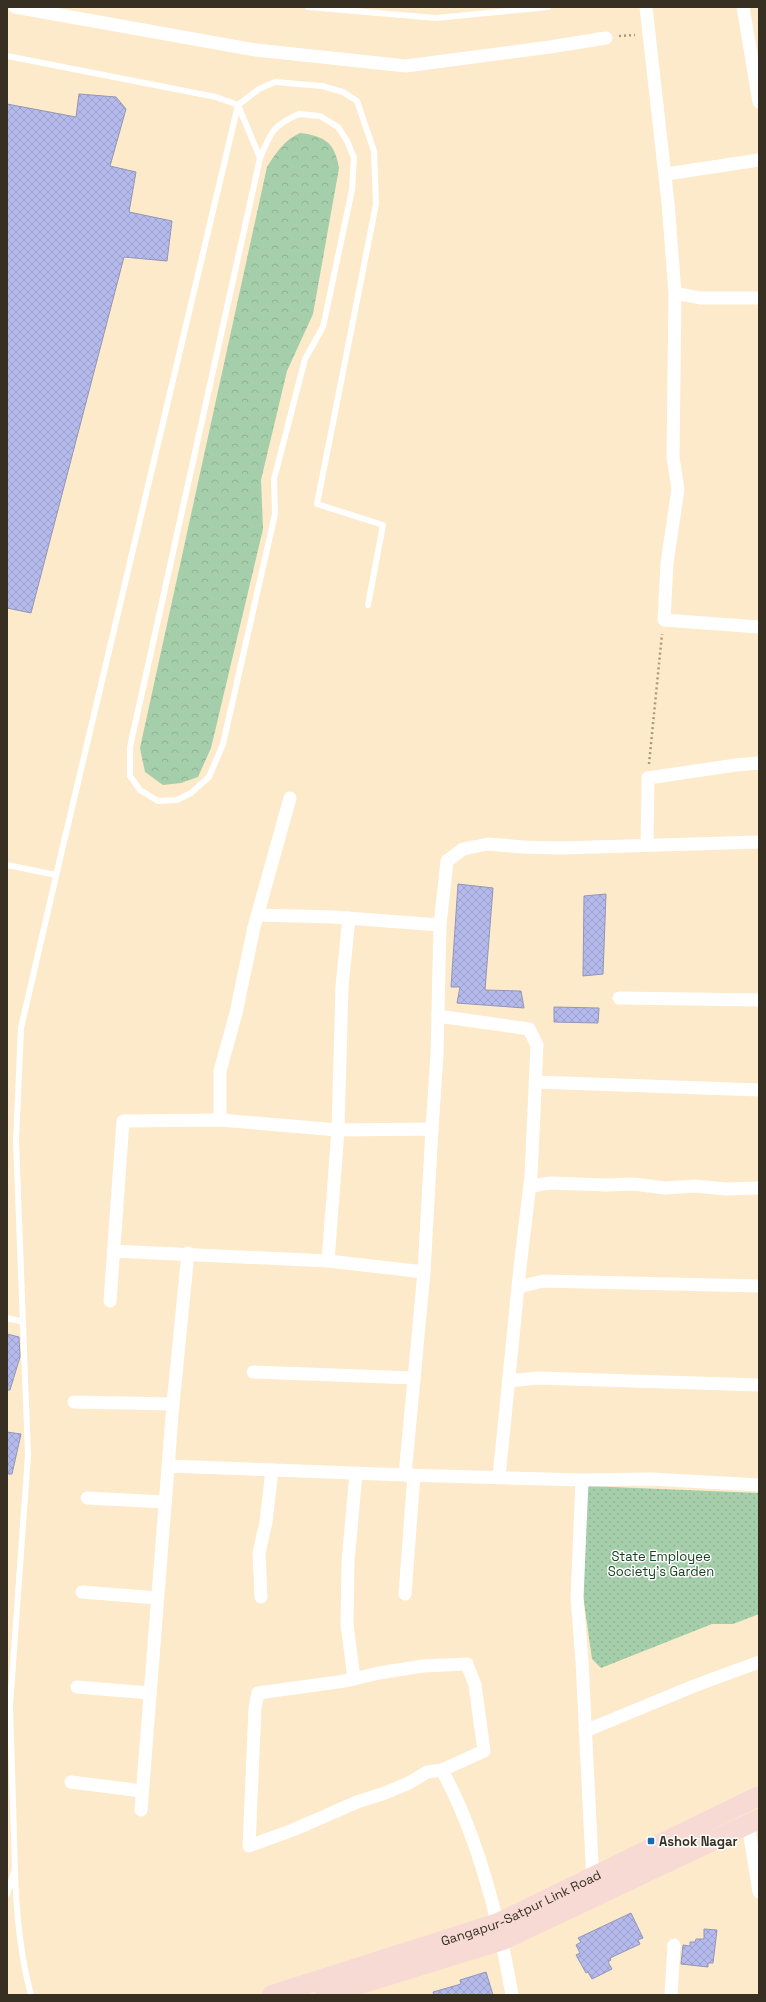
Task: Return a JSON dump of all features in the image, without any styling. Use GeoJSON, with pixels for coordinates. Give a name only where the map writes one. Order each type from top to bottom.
{"type":"FeatureCollection","features":[{"type":"Feature","properties":{"kind":"main road","name":"Gangapur-Satpur Link Road"},"geometry":{"type":"LineString","coordinates":[[325,1995],[500,1931],[594,1886],[759,1796]]}},
{"type":"Feature","properties":{"kind":"main road","name":"Gangapur-Satpur Link Road"},"geometry":{"type":"LineString","coordinates":[[594,1886],[753,1821]]}},
{"type":"Feature","properties":{"kind":"main road","name":"Gangapur-Satpur Link Road"},"geometry":{"type":"LineString","coordinates":[[272,1995],[500,1931]]}},
{"type":"Feature","properties":{"kind":"street"},"geometry":{"type":"LineString","coordinates":[[15,7],[256,50],[406,66],[606,38]]}},
{"type":"Feature","properties":{"kind":"street"},"geometry":{"type":"LineString","coordinates":[[646,7],[666,174],[675,293],[673,457],[678,489],[667,563],[664,620],[759,627]]}},
{"type":"Feature","properties":{"kind":"street"},"geometry":{"type":"LineString","coordinates":[[743,7],[759,102]]}},
{"type":"Feature","properties":{"kind":"street"},"geometry":{"type":"LineString","coordinates":[[666,174],[759,160]]}},
{"type":"Feature","properties":{"kind":"street"},"geometry":{"type":"LineString","coordinates":[[675,293],[700,298],[759,298]]}},
{"type":"Feature","properties":{"kind":"street"},"geometry":{"type":"LineString","coordinates":[[647,844],[648,778],[759,763]]}},
{"type":"Feature","properties":{"kind":"street"},"geometry":{"type":"LineString","coordinates":[[220,1120],[220,1071],[236,1013],[258,915],[290,798]]}},
{"type":"Feature","properties":{"kind":"street"},"geometry":{"type":"LineString","coordinates":[[405,1594],[414,1378],[424,1272],[437,1055],[440,926],[447,861],[463,849],[488,844],[561,848],[647,844],[718,844],[759,842]]}},
{"type":"Feature","properties":{"kind":"street"},"geometry":{"type":"LineString","coordinates":[[258,915],[349,918],[440,926]]}},
{"type":"Feature","properties":{"kind":"street"},"geometry":{"type":"LineString","coordinates":[[328,1261],[338,1130],[342,986],[349,918]]}},
{"type":"Feature","properties":{"kind":"street"},"geometry":{"type":"LineString","coordinates":[[619,998],[759,1000]]}},
{"type":"Feature","properties":{"kind":"street"},"geometry":{"type":"LineString","coordinates":[[438,1016],[529,1029],[537,1045],[530,1186],[518,1287],[499,1477]]}},
{"type":"Feature","properties":{"kind":"street"},"geometry":{"type":"LineString","coordinates":[[536,1082],[759,1090]]}},
{"type":"Feature","properties":{"kind":"street"},"geometry":{"type":"LineString","coordinates":[[110,1301],[123,1121],[220,1120],[338,1130],[432,1128]]}},
{"type":"Feature","properties":{"kind":"street"},"geometry":{"type":"LineString","coordinates":[[530,1186],[551,1182],[607,1185],[633,1184],[665,1188],[695,1186],[726,1190],[759,1188]]}},
{"type":"Feature","properties":{"kind":"street"},"geometry":{"type":"LineString","coordinates":[[113,1251],[188,1253],[328,1261],[424,1272]]}},
{"type":"Feature","properties":{"kind":"street"},"geometry":{"type":"LineString","coordinates":[[141,1810],[173,1404],[188,1253]]}},
{"type":"Feature","properties":{"kind":"street"},"geometry":{"type":"LineString","coordinates":[[518,1287],[543,1281],[759,1286]]}},
{"type":"Feature","properties":{"kind":"street"},"geometry":{"type":"LineString","coordinates":[[253,1372],[414,1378]]}},
{"type":"Feature","properties":{"kind":"street"},"geometry":{"type":"LineString","coordinates":[[509,1381],[538,1378],[759,1385]]}},
{"type":"Feature","properties":{"kind":"street"},"geometry":{"type":"LineString","coordinates":[[74,1402],[173,1404]]}},
{"type":"Feature","properties":{"kind":"street"},"geometry":{"type":"LineString","coordinates":[[168,1466],[582,1480],[651,1479],[759,1485]]}},
{"type":"Feature","properties":{"kind":"street"},"geometry":{"type":"LineString","coordinates":[[261,1597],[260,1553],[266,1522],[272,1470]]}},
{"type":"Feature","properties":{"kind":"street"},"geometry":{"type":"LineString","coordinates":[[354,1679],[346,1624],[348,1562],[356,1473]]}},
{"type":"Feature","properties":{"kind":"street"},"geometry":{"type":"LineString","coordinates":[[582,1480],[577,1598],[594,1886]]}},
{"type":"Feature","properties":{"kind":"street"},"geometry":{"type":"LineString","coordinates":[[87,1498],[165,1502]]}},
{"type":"Feature","properties":{"kind":"street"},"geometry":{"type":"LineString","coordinates":[[82,1592],[158,1598]]}},
{"type":"Feature","properties":{"kind":"street"},"geometry":{"type":"LineString","coordinates":[[585,1731],[694,1686],[759,1662]]}},
{"type":"Feature","properties":{"kind":"street"},"geometry":{"type":"LineString","coordinates":[[467,1664],[475,1685],[484,1751],[442,1770],[427,1772],[409,1783],[385,1793],[357,1802],[293,1830],[249,1846],[255,1708],[258,1693],[354,1679],[378,1673],[423,1666],[467,1664]]}},
{"type":"Feature","properties":{"kind":"street"},"geometry":{"type":"LineString","coordinates":[[77,1687],[150,1693]]}},
{"type":"Feature","properties":{"kind":"street"},"geometry":{"type":"LineString","coordinates":[[442,1770],[459,1800],[500,1931],[512,1995]]}},
{"type":"Feature","properties":{"kind":"street"},"geometry":{"type":"LineString","coordinates":[[71,1782],[142,1791]]}},
{"type":"Feature","properties":{"kind":"street"},"geometry":{"type":"LineString","coordinates":[[753,1821],[759,1892]]}},
{"type":"Feature","properties":{"kind":"street"},"geometry":{"type":"LineString","coordinates":[[671,1995],[674,1945]]}},
{"type":"Feature","properties":{"kind":"lane"},"geometry":{"type":"LineString","coordinates":[[308,7],[436,18],[548,7]]}},
{"type":"Feature","properties":{"kind":"lane"},"geometry":{"type":"LineString","coordinates":[[7,56],[216,97],[238,105],[260,158],[130,747],[130,776],[140,790],[158,801],[177,800],[192,793],[209,777],[222,744],[275,514],[274,479],[305,359],[323,327],[352,190],[354,158],[347,140],[338,127],[320,116],[299,114],[282,121],[270,134],[260,158]]}},
{"type":"Feature","properties":{"kind":"lane"},"geometry":{"type":"LineString","coordinates":[[31,1995],[23,1966],[16,1903],[10,1706],[28,1455],[16,1141],[22,1028],[56,875],[238,105],[259,89],[275,82],[322,86],[343,92],[357,101],[374,151],[376,204],[317,504],[383,525],[368,605]]}},
{"type":"Feature","properties":{"kind":"lane"},"geometry":{"type":"LineString","coordinates":[[7,865],[56,875]]}},
{"type":"Feature","properties":{"kind":"lane"},"geometry":{"type":"LineString","coordinates":[[7,1318],[23,1322]]}},
{"type":"Feature","properties":{"kind":"lane"},"geometry":{"type":"LineString","coordinates":[[7,1894],[15,1869]]}},
{"type":"Feature","properties":{"kind":"path"},"geometry":{"type":"LineString","coordinates":[[606,38],[649,33]]}},
{"type":"Feature","properties":{"kind":"path"},"geometry":{"type":"LineString","coordinates":[[648,778],[664,620]]}},
{"type":"Feature","properties":{"kind":"green space"},"geometry":{"type":"Polygon","coordinates":[[[300,133],[316,136],[327,142],[335,152],[339,168],[313,314],[287,371],[261,480],[263,529],[211,748],[198,777],[181,783],[163,785],[145,772],[140,748],[267,167],[285,143],[300,133]]]}},
{"type":"Feature","properties":{"kind":"green space","name":"State Employee Society's Garden"},"geometry":{"type":"Polygon","coordinates":[[[587,1486],[759,1493],[759,1614],[733,1624],[712,1624],[601,1668],[592,1659],[583,1595],[587,1486]]]}},
{"type":"Feature","properties":{"kind":"building"},"geometry":{"type":"Polygon","coordinates":[[[79,94],[116,97],[126,109],[110,166],[136,172],[129,212],[172,221],[167,261],[124,257],[31,613],[7,608],[7,104],[76,117],[79,94]]]}},
{"type":"Feature","properties":{"kind":"building"},"geometry":{"type":"Polygon","coordinates":[[[458,884],[493,888],[485,990],[521,991],[524,1008],[457,1003],[460,987],[451,987],[458,884]]]}},
{"type":"Feature","properties":{"kind":"building"},"geometry":{"type":"Polygon","coordinates":[[[606,894],[603,974],[583,976],[584,896],[606,894]]]}},
{"type":"Feature","properties":{"kind":"building"},"geometry":{"type":"Polygon","coordinates":[[[554,1007],[599,1008],[598,1023],[554,1022],[554,1007]]]}},
{"type":"Feature","properties":{"kind":"building"},"geometry":{"type":"Polygon","coordinates":[[[7,1334],[19,1337],[20,1357],[10,1390],[7,1390],[7,1334]]]}},
{"type":"Feature","properties":{"kind":"building"},"geometry":{"type":"Polygon","coordinates":[[[7,1432],[21,1434],[12,1474],[7,1474],[7,1432]]]}},
{"type":"Feature","properties":{"kind":"building"},"geometry":{"type":"Polygon","coordinates":[[[631,1913],[643,1938],[638,1940],[640,1944],[610,1958],[611,1960],[608,1962],[612,1969],[592,1979],[588,1972],[586,1973],[576,1955],[580,1953],[576,1945],[581,1942],[578,1938],[631,1913]]]}},
{"type":"Feature","properties":{"kind":"building"},"geometry":{"type":"Polygon","coordinates":[[[704,1929],[717,1930],[713,1963],[708,1963],[708,1967],[681,1964],[683,1945],[690,1946],[690,1942],[695,1942],[696,1939],[704,1939],[704,1929]]]}},
{"type":"Feature","properties":{"kind":"building"},"geometry":{"type":"Polygon","coordinates":[[[486,1972],[493,1995],[434,1995],[433,1992],[461,1984],[460,1980],[486,1972]]]}},
{"type":"Feature","properties":{"kind":"place","name":"Ashok Nagar"},"geometry":{"type":"Point","coordinates":[651,1841]}}]}
